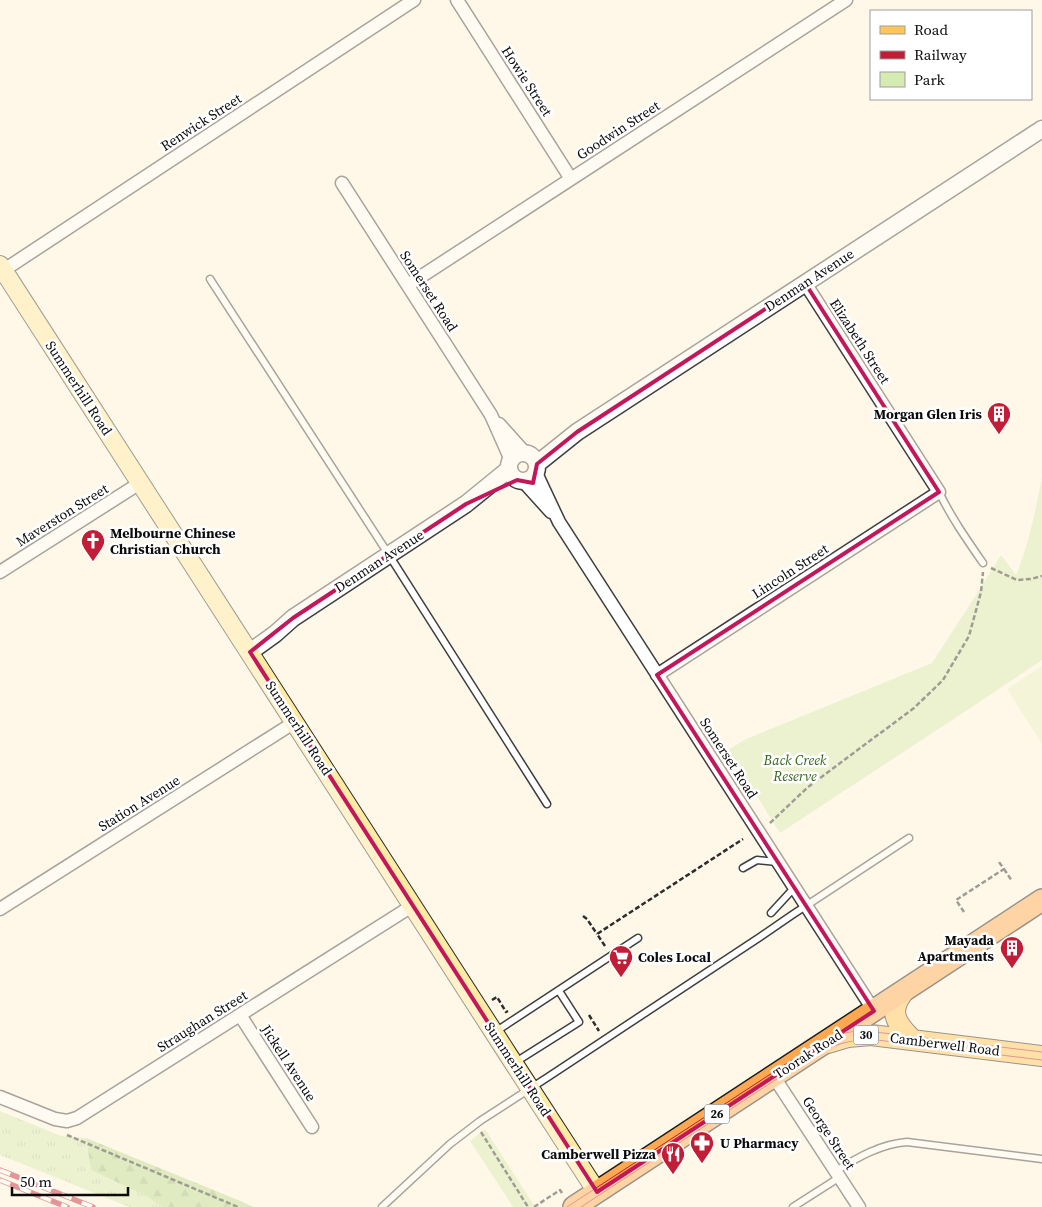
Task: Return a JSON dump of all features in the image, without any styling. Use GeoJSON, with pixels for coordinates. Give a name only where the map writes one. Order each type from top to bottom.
{"type":"FeatureCollection","features":[{"type":"Feature","properties":{"kind":"highway","name":"Toorak Road"},"geometry":{"type":"LineString","coordinates":[[570,1202],[598,1192],[1042,900]]}},
{"type":"Feature","properties":{"kind":"main road","name":"Summerhill Road"},"geometry":{"type":"LineString","coordinates":[[1,268],[598,1192]]}},
{"type":"Feature","properties":{"kind":"main road"},"geometry":{"type":"LineString","coordinates":[[906,989],[897,1002],[895,1015],[900,1026],[913,1040]]}},
{"type":"Feature","properties":{"kind":"main road","name":"Camberwell Road"},"geometry":{"type":"LineString","coordinates":[[820,1047],[841,1038],[862,1035],[1042,1056]]}},
{"type":"Feature","properties":{"kind":"street","name":"Renwick Street"},"geometry":{"type":"LineString","coordinates":[[1,268],[414,0]]}},
{"type":"Feature","properties":{"kind":"street","name":"Howie Street"},"geometry":{"type":"LineString","coordinates":[[457,0],[571,179]]}},
{"type":"Feature","properties":{"kind":"street","name":"Goodwin Street"},"geometry":{"type":"LineString","coordinates":[[408,286],[846,0]]}},
{"type":"Feature","properties":{"kind":"street","name":"Denman Avenue"},"geometry":{"type":"LineString","coordinates":[[247,648],[275,634],[293,618],[388,554],[1042,129]]}},
{"type":"Feature","properties":{"kind":"street","name":"Somerset Road"},"geometry":{"type":"LineString","coordinates":[[342,183],[777,862],[874,1010]]}},
{"type":"Feature","properties":{"kind":"street","name":"Elizabeth Street"},"geometry":{"type":"LineString","coordinates":[[805,283],[939,492]]}},
{"type":"Feature","properties":{"kind":"street","name":"Maverston Street"},"geometry":{"type":"LineString","coordinates":[[0,572],[140,483]]}},
{"type":"Feature","properties":{"kind":"street","name":"Lincoln Street"},"geometry":{"type":"LineString","coordinates":[[657,675],[939,492]]}},
{"type":"Feature","properties":{"kind":"street","name":"Station Avenue"},"geometry":{"type":"LineString","coordinates":[[0,908],[295,722]]}},
{"type":"Feature","properties":{"kind":"street","name":"Straughan Street"},"geometry":{"type":"LineString","coordinates":[[0,1097],[61,1121],[72,1120],[412,906]]}},
{"type":"Feature","properties":{"kind":"street","name":"Jickell Avenue"},"geometry":{"type":"LineString","coordinates":[[240,1015],[312,1127]]}},
{"type":"Feature","properties":{"kind":"street","name":"George Street"},"geometry":{"type":"LineString","coordinates":[[774,1077],[859,1207]]}},
{"type":"Feature","properties":{"kind":"lane"},"geometry":{"type":"LineString","coordinates":[[210,279],[547,804]]}},
{"type":"Feature","properties":{"kind":"lane"},"geometry":{"type":"LineString","coordinates":[[939,492],[957,526],[983,564]]}},
{"type":"Feature","properties":{"kind":"lane"},"geometry":{"type":"LineString","coordinates":[[382,1207],[450,1144],[476,1124],[909,838]]}},
{"type":"Feature","properties":{"kind":"lane"},"geometry":{"type":"LineString","coordinates":[[743,868],[756,860],[777,862]]}},
{"type":"Feature","properties":{"kind":"lane"},"geometry":{"type":"LineString","coordinates":[[771,913],[794,888]]}},
{"type":"Feature","properties":{"kind":"lane"},"geometry":{"type":"LineString","coordinates":[[494,1033],[638,938]]}},
{"type":"Feature","properties":{"kind":"lane"},"geometry":{"type":"LineString","coordinates":[[514,1064],[579,1022],[559,991]]}},
{"type":"Feature","properties":{"kind":"lane"},"geometry":{"type":"LineString","coordinates":[[794,1207],[838,1174],[851,1161],[887,1145],[908,1142],[1042,1159]]}},
{"type":"Feature","properties":{"kind":"path"},"geometry":{"type":"LineString","coordinates":[[770,823],[808,788],[914,708],[943,680],[968,636],[981,592],[983,564],[1017,580],[1042,576]]}},
{"type":"Feature","properties":{"kind":"path"},"geometry":{"type":"LineString","coordinates":[[597,934],[743,840]]}},
{"type":"Feature","properties":{"kind":"path"},"geometry":{"type":"LineString","coordinates":[[999,862],[1012,881]]}},
{"type":"Feature","properties":{"kind":"path"},"geometry":{"type":"LineString","coordinates":[[964,912],[956,900],[1004,869]]}},
{"type":"Feature","properties":{"kind":"path"},"geometry":{"type":"LineString","coordinates":[[583,916],[606,948]]}},
{"type":"Feature","properties":{"kind":"path"},"geometry":{"type":"LineString","coordinates":[[478,1009],[497,997],[506,1012],[514,1006]]}},
{"type":"Feature","properties":{"kind":"path"},"geometry":{"type":"LineString","coordinates":[[476,1124],[528,1207]]}},
{"type":"Feature","properties":{"kind":"path"},"geometry":{"type":"LineString","coordinates":[[59,1132],[238,1207]]}},
{"type":"Feature","properties":{"kind":"path"},"geometry":{"type":"LineString","coordinates":[[534,1207],[560,1190],[570,1202]]}},
{"type":"Feature","properties":{"kind":"highlighted area"},"geometry":{"type":"Polygon","coordinates":[[[805,283],[939,492],[657,675],[874,1011],[597,1192],[250,652],[293,618],[466,504],[517,480],[533,483],[537,464],[577,432],[805,283]]]}},
{"type":"Feature","properties":{"kind":"green space","name":"Back Creek Reserve"},"geometry":{"type":"Polygon","coordinates":[[[1042,478],[1042,660],[780,833],[728,750],[746,739],[932,663],[1001,555],[1016,575],[1028,539],[1042,478]]]}},
{"type":"Feature","properties":{"kind":"green space"},"geometry":{"type":"Polygon","coordinates":[[[1042,666],[1042,744],[1007,689],[1042,666]]]}},
{"type":"Feature","properties":{"kind":"green space"},"geometry":{"type":"Polygon","coordinates":[[[0,1111],[61,1136],[86,1138],[91,1170],[148,1197],[162,1207],[129,1207],[0,1155],[0,1111]]]}},
{"type":"Feature","properties":{"kind":"green space"},"geometry":{"type":"Polygon","coordinates":[[[485,1129],[534,1205],[531,1207],[513,1207],[470,1141],[485,1129]]]}},
{"type":"Feature","properties":{"kind":"green space"},"geometry":{"type":"Polygon","coordinates":[[[86,1138],[253,1207],[162,1207],[148,1197],[91,1170],[86,1138]]]}},
{"type":"Feature","properties":{"kind":"tram line"},"geometry":{"type":"LineString","coordinates":[[567,1207],[812,1047],[838,1035],[867,1031],[1042,1052]]}},
{"type":"Feature","properties":{"kind":"tram line"},"geometry":{"type":"LineString","coordinates":[[581,1207],[806,1060],[840,1044],[877,1040],[1042,1060]]}},
{"type":"Feature","properties":{"kind":"railway"},"geometry":{"type":"LineString","coordinates":[[0,1170],[93,1207]]}},
{"type":"Feature","properties":{"kind":"railway"},"geometry":{"type":"LineString","coordinates":[[0,1180],[67,1207]]}},
{"type":"Feature","properties":{"kind":"place","name":"Morgan Glen Iris"},"geometry":{"type":"Point","coordinates":[999,435]}},
{"type":"Feature","properties":{"kind":"place","name":"Melbourne Chinese Christian Church"},"geometry":{"type":"Point","coordinates":[93,562]}},
{"type":"Feature","properties":{"kind":"place","name":"Mayada Apartments"},"geometry":{"type":"Point","coordinates":[1012,969]}},
{"type":"Feature","properties":{"kind":"place","name":"Coles Local"},"geometry":{"type":"Point","coordinates":[621,978]}},
{"type":"Feature","properties":{"kind":"place","name":"U Pharmacy"},"geometry":{"type":"Point","coordinates":[702,1164]}},
{"type":"Feature","properties":{"kind":"place","name":"Camberwell Pizza"},"geometry":{"type":"Point","coordinates":[673,1175]}}]}
